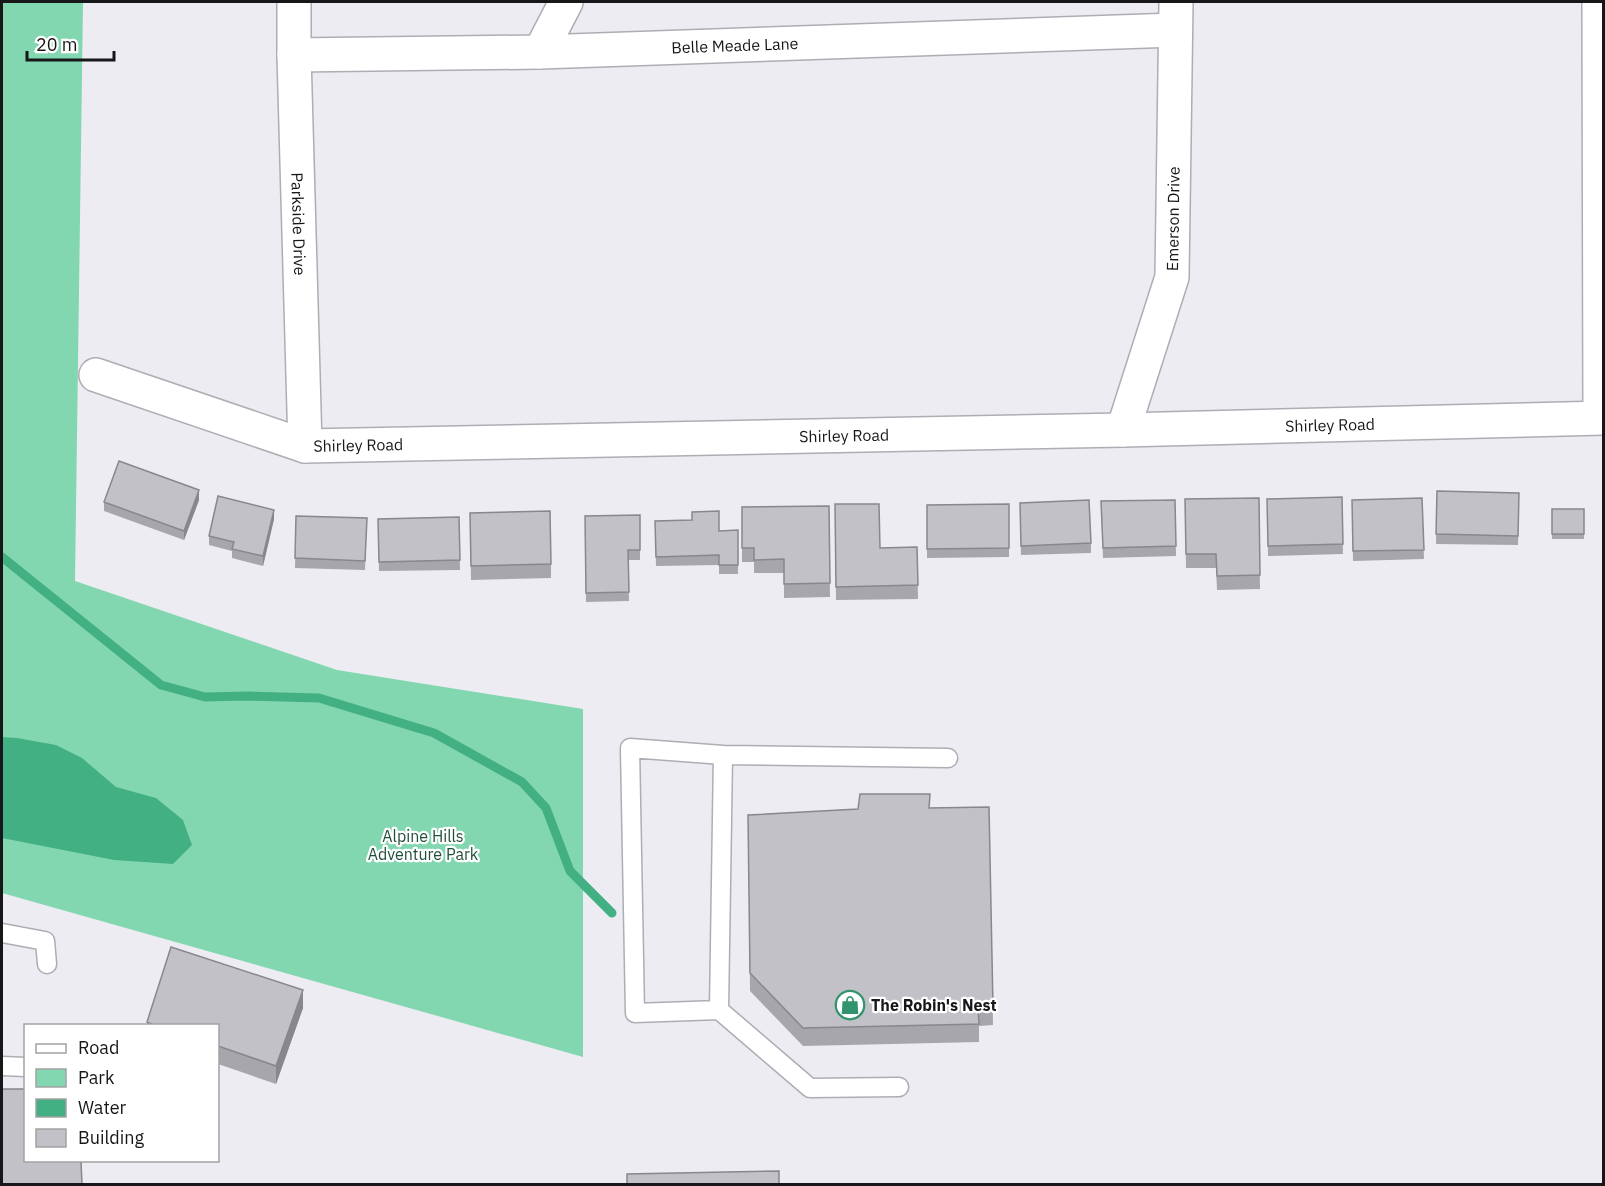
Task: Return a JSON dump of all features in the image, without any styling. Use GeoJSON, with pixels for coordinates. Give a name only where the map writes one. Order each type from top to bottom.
{"type":"FeatureCollection","features":[{"type":"Feature","properties":{"kind":"street","name":"Parkside Drive"},"geometry":{"type":"LineString","coordinates":[[294,2],[305,446]]}},
{"type":"Feature","properties":{"kind":"street"},"geometry":{"type":"LineString","coordinates":[[540,51],[566,2]]}},
{"type":"Feature","properties":{"kind":"street"},"geometry":{"type":"LineString","coordinates":[[1599,2],[1602,418]]}},
{"type":"Feature","properties":{"kind":"street","name":"Belle Meade Lane"},"geometry":{"type":"LineString","coordinates":[[294,55],[540,51],[1176,16]]}},
{"type":"Feature","properties":{"kind":"street","name":"Emerson Drive"},"geometry":{"type":"LineString","coordinates":[[1123,430],[1172,278],[1176,16]]}},
{"type":"Feature","properties":{"kind":"street","name":"Shirley Road"},"geometry":{"type":"LineString","coordinates":[[96,375],[305,446],[1602,418]]}},
{"type":"Feature","properties":{"kind":"lane"},"geometry":{"type":"LineString","coordinates":[[899,1087],[810,1088],[720,1010],[635,1013],[630,748],[723,755],[948,758]]}},
{"type":"Feature","properties":{"kind":"lane"},"geometry":{"type":"LineString","coordinates":[[720,1010],[723,755]]}},
{"type":"Feature","properties":{"kind":"lane"},"geometry":{"type":"LineString","coordinates":[[2,933],[45,941],[47,964]]}},
{"type":"Feature","properties":{"kind":"lane"},"geometry":{"type":"LineString","coordinates":[[2,1066],[24,1067]]}},
{"type":"Feature","properties":{"kind":"green space","name":"Alpine Hills Adventure Park"},"geometry":{"type":"Polygon","coordinates":[[[2,2],[83,2],[75,581],[337,670],[583,709],[583,1057],[2,893],[2,2]]]}},
{"type":"Feature","properties":{"kind":"water"},"geometry":{"type":"Polygon","coordinates":[[[2,737],[56,745],[82,758],[116,787],[156,798],[183,820],[192,845],[173,864],[114,860],[2,838],[2,737]]]}},
{"type":"Feature","properties":{"kind":"building"},"geometry":{"type":"Polygon","coordinates":[[[119,461],[199,490],[184,531],[104,502],[119,461]]]}},
{"type":"Feature","properties":{"kind":"building"},"geometry":{"type":"Polygon","coordinates":[[[1437,491],[1519,493],[1518,536],[1436,534],[1437,491]]]}},
{"type":"Feature","properties":{"kind":"building"},"geometry":{"type":"Polygon","coordinates":[[[218,496],[274,510],[263,556],[232,549],[234,542],[209,536],[218,496]]]}},
{"type":"Feature","properties":{"kind":"building"},"geometry":{"type":"Polygon","coordinates":[[[1342,497],[1343,544],[1268,546],[1267,499],[1342,497]]]}},
{"type":"Feature","properties":{"kind":"building"},"geometry":{"type":"Polygon","coordinates":[[[1259,498],[1260,575],[1217,576],[1216,554],[1186,554],[1185,499],[1259,498]]]}},
{"type":"Feature","properties":{"kind":"building"},"geometry":{"type":"Polygon","coordinates":[[[1422,498],[1424,550],[1353,551],[1352,500],[1422,498]]]}},
{"type":"Feature","properties":{"kind":"building"},"geometry":{"type":"Polygon","coordinates":[[[1089,500],[1091,543],[1021,546],[1020,503],[1089,500]]]}},
{"type":"Feature","properties":{"kind":"building"},"geometry":{"type":"Polygon","coordinates":[[[1175,500],[1176,546],[1103,548],[1101,501],[1175,500]]]}},
{"type":"Feature","properties":{"kind":"building"},"geometry":{"type":"Polygon","coordinates":[[[835,504],[879,504],[880,548],[917,547],[918,585],[836,587],[835,504]]]}},
{"type":"Feature","properties":{"kind":"building"},"geometry":{"type":"Polygon","coordinates":[[[1009,504],[1009,548],[927,549],[927,505],[1009,504]]]}},
{"type":"Feature","properties":{"kind":"building"},"geometry":{"type":"Polygon","coordinates":[[[829,506],[830,583],[784,584],[784,559],[754,560],[754,548],[742,548],[742,507],[829,506]]]}},
{"type":"Feature","properties":{"kind":"building"},"geometry":{"type":"Polygon","coordinates":[[[1552,509],[1584,509],[1584,534],[1552,534],[1552,509]]]}},
{"type":"Feature","properties":{"kind":"building"},"geometry":{"type":"Polygon","coordinates":[[[550,511],[551,564],[471,566],[470,513],[550,511]]]}},
{"type":"Feature","properties":{"kind":"building"},"geometry":{"type":"Polygon","coordinates":[[[719,511],[719,531],[738,530],[738,565],[719,565],[719,555],[656,557],[655,521],[692,520],[692,512],[719,511]]]}},
{"type":"Feature","properties":{"kind":"building"},"geometry":{"type":"Polygon","coordinates":[[[640,515],[640,550],[628,550],[629,592],[586,593],[585,516],[640,515]]]}},
{"type":"Feature","properties":{"kind":"building"},"geometry":{"type":"Polygon","coordinates":[[[296,516],[367,518],[365,561],[295,558],[296,516]]]}},
{"type":"Feature","properties":{"kind":"building"},"geometry":{"type":"Polygon","coordinates":[[[459,517],[460,560],[379,562],[378,519],[459,517]]]}},
{"type":"Feature","properties":{"kind":"building"},"geometry":{"type":"Polygon","coordinates":[[[860,794],[930,794],[929,808],[989,807],[993,1007],[978,1008],[979,1024],[803,1028],[750,973],[748,815],[858,809],[860,794]]]}},
{"type":"Feature","properties":{"kind":"building"},"geometry":{"type":"Polygon","coordinates":[[[171,947],[303,990],[276,1066],[219,1046],[219,1024],[152,1024],[147,1022],[171,947]]]}},
{"type":"Feature","properties":{"kind":"building"},"geometry":{"type":"Polygon","coordinates":[[[2,1089],[24,1089],[24,1162],[81,1162],[82,1185],[2,1185],[2,1089]]]}},
{"type":"Feature","properties":{"kind":"building"},"geometry":{"type":"Polygon","coordinates":[[[779,1171],[779,1185],[627,1185],[627,1174],[779,1171]]]}},
{"type":"Feature","properties":{"kind":"waterway"},"geometry":{"type":"LineString","coordinates":[[2,557],[161,685],[205,697],[319,698],[434,733],[522,782],[546,808],[570,871],[612,913]]}},
{"type":"Feature","properties":{"kind":"place","name":"The Robin's Nest"},"geometry":{"type":"Point","coordinates":[850,1005]}}]}
